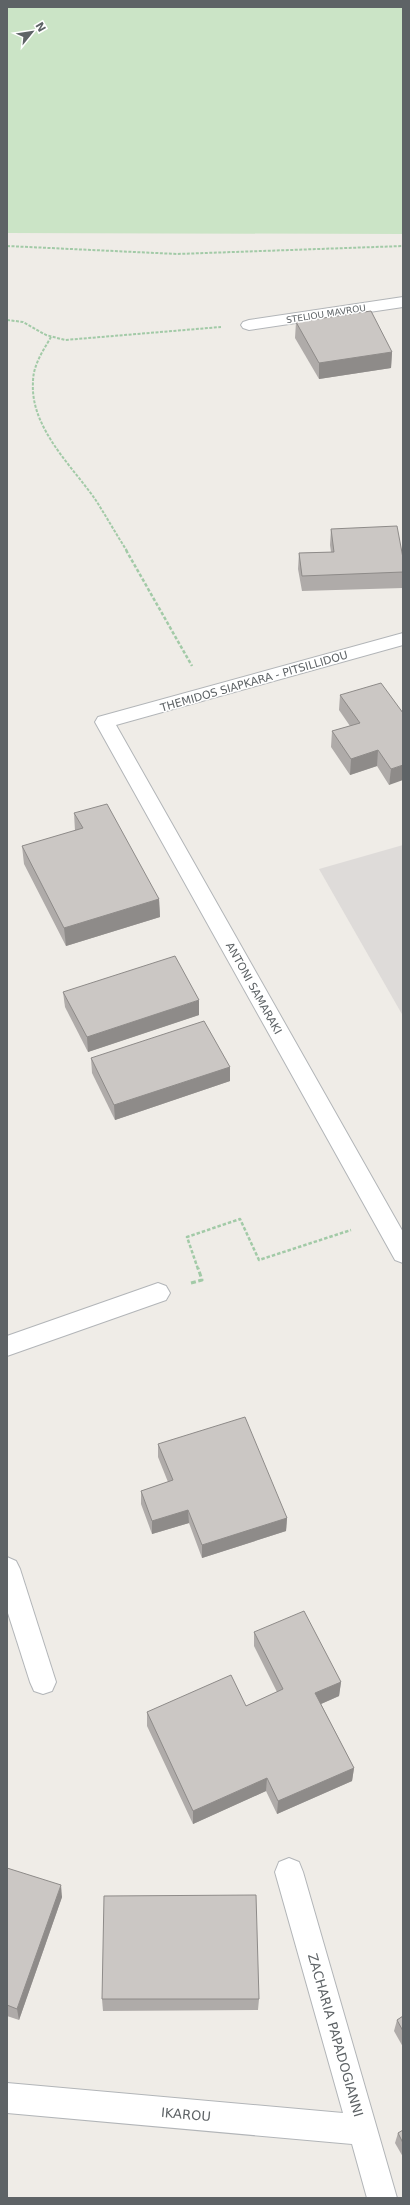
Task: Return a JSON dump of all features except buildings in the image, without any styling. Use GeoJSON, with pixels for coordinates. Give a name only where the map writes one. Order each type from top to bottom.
{"type":"FeatureCollection","features":[{"type":"Feature","properties":{"kind":"street","name":"STELIOU MAVROU"},"geometry":{"type":"LineString","coordinates":[[249,325],[403,302]]}},
{"type":"Feature","properties":{"kind":"street","name":"THEMIDOS SIAPKARA - PITSILLIDOU"},"geometry":{"type":"LineString","coordinates":[[105,722],[403,639]]}},
{"type":"Feature","properties":{"kind":"street","name":"ANTONI SAMARAKI"},"geometry":{"type":"LineString","coordinates":[[105,722],[403,1253]]}},
{"type":"Feature","properties":{"kind":"street"},"geometry":{"type":"LineString","coordinates":[[7,1346],[158,1293]]}},
{"type":"Feature","properties":{"kind":"street"},"geometry":{"type":"LineString","coordinates":[[7,1569],[43,1682]]}},
{"type":"Feature","properties":{"kind":"street","name":"ZACHARIA PAPADOGIANNI"},"geometry":{"type":"LineString","coordinates":[[289,1872],[364,2130],[382,2198]]}},
{"type":"Feature","properties":{"kind":"street","name":"IKAROU"},"geometry":{"type":"LineString","coordinates":[[7,2098],[364,2130]]}},
{"type":"Feature","properties":{"kind":"path"},"geometry":{"type":"LineString","coordinates":[[7,246],[177,254],[403,246]]}},
{"type":"Feature","properties":{"kind":"path"},"geometry":{"type":"LineString","coordinates":[[7,320],[16,319],[29,323],[43,334],[65,340],[249,325]]}},
{"type":"Feature","properties":{"kind":"path"},"geometry":{"type":"LineString","coordinates":[[51,337],[34,366],[32,390],[39,417],[58,449],[103,512],[208,693]]}},
{"type":"Feature","properties":{"kind":"path"},"geometry":{"type":"LineString","coordinates":[[158,1293],[202,1280],[187,1237],[240,1219],[259,1260],[384,1219]]}},
{"type":"Feature","properties":{"kind":"shaded area"},"geometry":{"type":"Polygon","coordinates":[[[403,845],[403,1016],[319,869],[403,845]]]}},
{"type":"Feature","properties":{"kind":"green space"},"geometry":{"type":"Polygon","coordinates":[[[7,7],[403,7],[403,234],[7,233],[7,7]]]}}]}
